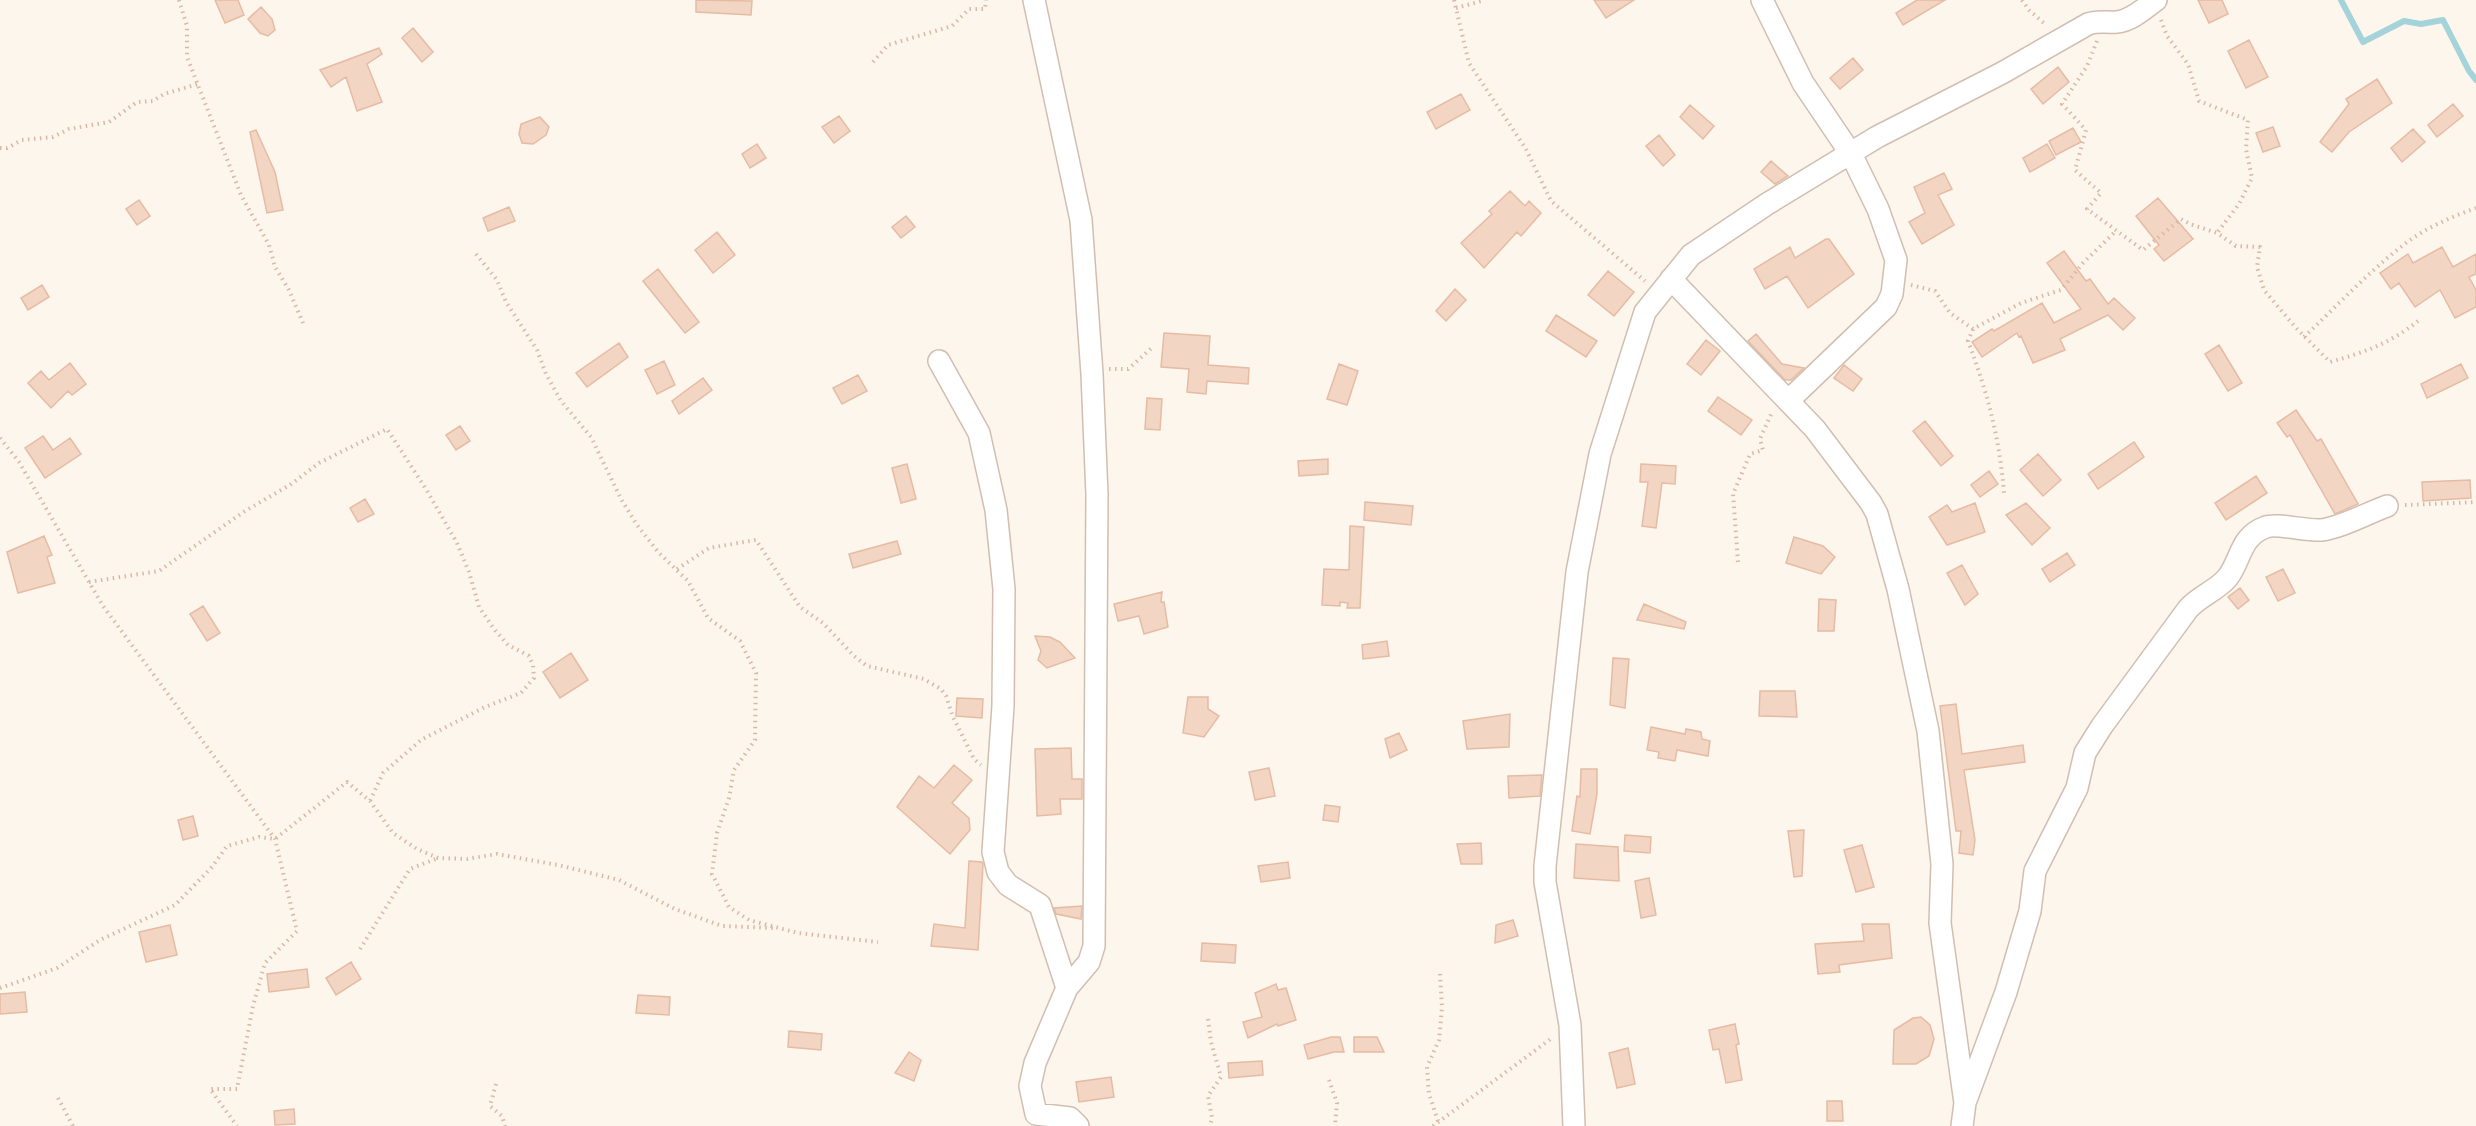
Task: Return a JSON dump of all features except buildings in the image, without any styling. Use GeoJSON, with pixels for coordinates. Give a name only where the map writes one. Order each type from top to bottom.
{"type":"FeatureCollection","features":[{"type":"Feature","properties":{"kind":"street"},"geometry":{"type":"LineString","coordinates":[[1034,0],[1082,220],[1097,495],[1094,946],[1089,962],[1067,988],[1035,1063],[1030,1086],[1036,1114],[1070,1118],[1078,1126]]}},
{"type":"Feature","properties":{"kind":"street"},"geometry":{"type":"LineString","coordinates":[[1762,0],[1803,83],[1851,154],[1878,209],[1896,260],[1892,294],[1886,307],[1784,396]]}},
{"type":"Feature","properties":{"kind":"street"},"geometry":{"type":"LineString","coordinates":[[1574,1126],[1570,1025],[1545,882],[1545,866],[1577,572],[1600,454],[1645,312],[1691,255],[1767,204],[1876,137],[2002,73],[2088,24],[2127,20],[2155,1]]}},
{"type":"Feature","properties":{"kind":"street"},"geometry":{"type":"LineString","coordinates":[[1665,286],[1784,396],[1815,429],[1877,514],[1898,589],[1928,731],[1942,864],[1940,923],[1965,1103]]}},
{"type":"Feature","properties":{"kind":"street"},"geometry":{"type":"LineString","coordinates":[[939,361],[979,433],[996,510],[1004,589],[1003,706],[993,852],[998,872],[1008,885],[1040,905],[1067,988]]}},
{"type":"Feature","properties":{"kind":"street"},"geometry":{"type":"LineString","coordinates":[[1962,1126],[1965,1103],[2006,992],[2030,911],[2035,871],[2077,788],[2085,753],[2102,726],[2188,609],[2196,600],[2226,580],[2246,541],[2263,528],[2272,525],[2292,529],[2327,529],[2387,506]]}},
{"type":"Feature","properties":{"kind":"path"},"geometry":{"type":"LineString","coordinates":[[179,0],[187,26],[187,57],[242,195],[269,244],[274,267],[289,290],[303,323]]}},
{"type":"Feature","properties":{"kind":"path"},"geometry":{"type":"LineString","coordinates":[[873,62],[888,45],[952,26],[969,9],[985,9],[986,0]]}},
{"type":"Feature","properties":{"kind":"path"},"geometry":{"type":"LineString","coordinates":[[1454,0],[1469,63],[1526,148],[1551,201],[1665,286]]}},
{"type":"Feature","properties":{"kind":"path"},"geometry":{"type":"LineString","coordinates":[[1456,8],[1485,0]]}},
{"type":"Feature","properties":{"kind":"path"},"geometry":{"type":"LineString","coordinates":[[2022,0],[2029,10],[2062,40]]}},
{"type":"Feature","properties":{"kind":"path"},"geometry":{"type":"LineString","coordinates":[[2155,1],[2167,36],[2188,64],[2199,101],[2248,120],[2247,149],[2252,178],[2239,204],[2217,233]]}},
{"type":"Feature","properties":{"kind":"path"},"geometry":{"type":"LineString","coordinates":[[2106,22],[2087,66],[2062,104],[2086,130],[2075,170],[2101,193],[2087,208],[2143,249],[2181,219],[2217,233],[2236,246],[2260,247],[2257,267],[2264,290],[2304,337],[2330,362],[2396,339],[2418,321]]}},
{"type":"Feature","properties":{"kind":"path"},"geometry":{"type":"LineString","coordinates":[[0,147],[7,148],[22,140],[53,136],[69,129],[110,122],[137,102],[153,101],[164,94],[198,84]]}},
{"type":"Feature","properties":{"kind":"path"},"geometry":{"type":"LineString","coordinates":[[2304,337],[2371,272],[2407,242],[2443,221],[2476,208]]}},
{"type":"Feature","properties":{"kind":"path"},"geometry":{"type":"LineString","coordinates":[[2004,493],[1997,435],[1988,395],[1968,341],[1973,329],[2021,303],[2061,290],[2083,262],[2117,230]]}},
{"type":"Feature","properties":{"kind":"path"},"geometry":{"type":"LineString","coordinates":[[476,254],[496,280],[506,302],[537,350],[546,374],[561,401],[584,426],[637,525],[659,553],[688,580],[708,618],[740,641],[756,673],[754,740],[734,770],[729,798],[717,833],[712,874],[729,908],[749,920],[798,933],[878,942]]}},
{"type":"Feature","properties":{"kind":"path"},"geometry":{"type":"LineString","coordinates":[[1896,260],[1911,285],[1935,291],[1950,313],[1973,329]]}},
{"type":"Feature","properties":{"kind":"path"},"geometry":{"type":"LineString","coordinates":[[1092,374],[1107,369],[1128,369],[1154,346]]}},
{"type":"Feature","properties":{"kind":"path"},"geometry":{"type":"LineString","coordinates":[[1738,562],[1733,494],[1750,454],[1762,450],[1760,439],[1784,396]]}},
{"type":"Feature","properties":{"kind":"path"},"geometry":{"type":"LineString","coordinates":[[89,582],[159,571],[245,511],[290,485],[319,463],[387,429],[426,489],[457,543],[469,572],[479,607],[508,645],[529,656],[533,665],[534,678],[521,693],[485,707],[421,740],[383,773],[370,801]]}},
{"type":"Feature","properties":{"kind":"path"},"geometry":{"type":"LineString","coordinates":[[0,438],[19,462],[103,606],[275,839],[297,931],[265,963],[253,1006],[237,1089],[210,1089],[237,1126]]}},
{"type":"Feature","properties":{"kind":"path"},"geometry":{"type":"LineString","coordinates":[[2387,506],[2476,502]]}},
{"type":"Feature","properties":{"kind":"path"},"geometry":{"type":"LineString","coordinates":[[676,570],[709,548],[756,540],[800,607],[823,623],[854,656],[867,666],[924,679],[941,689],[974,759],[998,783]]}},
{"type":"Feature","properties":{"kind":"path"},"geometry":{"type":"LineString","coordinates":[[0,987],[57,968],[100,940],[175,905],[212,867],[227,846],[259,837],[275,839],[347,782],[370,801],[393,833],[417,849],[438,858],[467,859],[497,854],[558,865],[619,880],[675,909],[722,926],[780,928]]}},
{"type":"Feature","properties":{"kind":"path"},"geometry":{"type":"LineString","coordinates":[[360,949],[410,869],[438,858]]}},
{"type":"Feature","properties":{"kind":"path"},"geometry":{"type":"LineString","coordinates":[[1437,1121],[1429,1094],[1427,1067],[1439,1040],[1442,1008],[1440,974]]}},
{"type":"Feature","properties":{"kind":"path"},"geometry":{"type":"LineString","coordinates":[[1208,1019],[1211,1042],[1221,1077],[1208,1096],[1212,1118],[1210,1126]]}},
{"type":"Feature","properties":{"kind":"path"},"geometry":{"type":"LineString","coordinates":[[1433,1126],[1570,1025]]}},
{"type":"Feature","properties":{"kind":"path"},"geometry":{"type":"LineString","coordinates":[[1329,1080],[1336,1103],[1335,1126]]}},
{"type":"Feature","properties":{"kind":"path"},"geometry":{"type":"LineString","coordinates":[[496,1084],[490,1106],[502,1116],[505,1126]]}},
{"type":"Feature","properties":{"kind":"path"},"geometry":{"type":"LineString","coordinates":[[58,1098],[73,1126]]}},
{"type":"Feature","properties":{"kind":"waterway"},"geometry":{"type":"LineString","coordinates":[[2341,0],[2363,42],[2404,21],[2421,24],[2443,20],[2476,80]]}}]}
